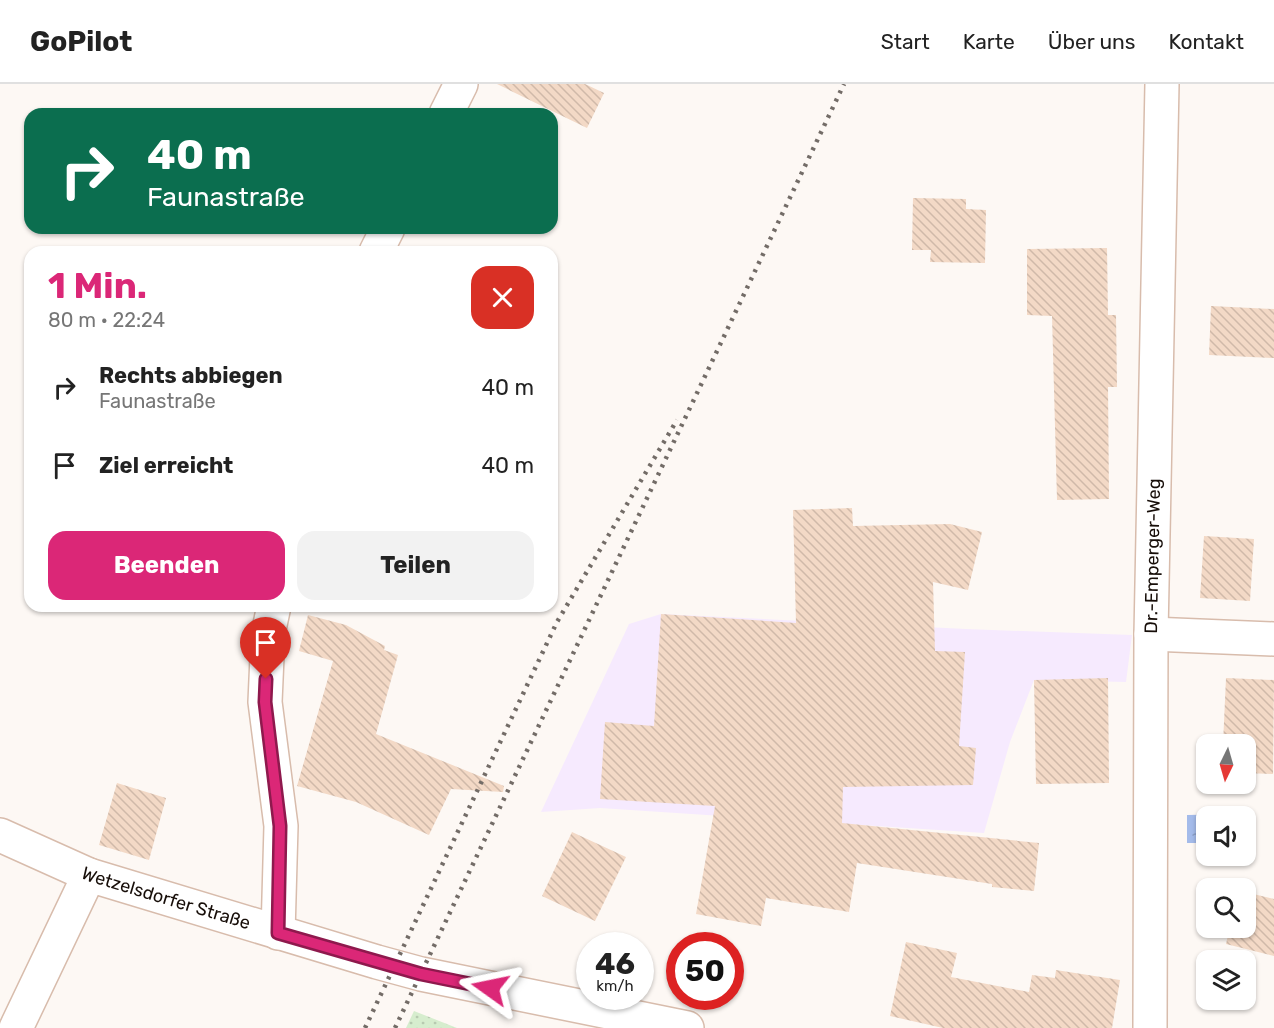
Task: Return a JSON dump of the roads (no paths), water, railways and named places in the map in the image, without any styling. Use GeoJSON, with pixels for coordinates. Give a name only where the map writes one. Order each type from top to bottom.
{"type":"FeatureCollection","features":[{"type":"Feature","properties":{"kind":"street"},"geometry":{"type":"LineString","coordinates":[[449,108],[461,84]]}},
{"type":"Feature","properties":{"kind":"street","name":"Dr.-Emperger-Weg"},"geometry":{"type":"LineString","coordinates":[[1150,1028],[1151,634],[1162,84]]}},
{"type":"Feature","properties":{"kind":"street"},"geometry":{"type":"LineString","coordinates":[[273,612],[268,634],[265,702],[280,826],[278,933]]}},
{"type":"Feature","properties":{"kind":"street"},"geometry":{"type":"LineString","coordinates":[[1151,634],[1274,639]]}},
{"type":"Feature","properties":{"kind":"street","name":"Wetzelsdorfer Straße"},"geometry":{"type":"LineString","coordinates":[[0,835],[89,875],[421,974],[627,1022],[687,1028]]}},
{"type":"Feature","properties":{"kind":"street"},"geometry":{"type":"LineString","coordinates":[[16,1028],[89,875]]}},
{"type":"Feature","properties":{"kind":"water"},"geometry":{"type":"Polygon","coordinates":[[[1187,815],[1196,815],[1196,843],[1187,843],[1187,815]]]}},
{"type":"Feature","properties":{"kind":"railway"},"geometry":{"type":"LineString","coordinates":[[395,1028],[844,84]]}},
{"type":"Feature","properties":{"kind":"railway"},"geometry":{"type":"LineString","coordinates":[[365,1028],[557,622],[677,420]]}}]}
